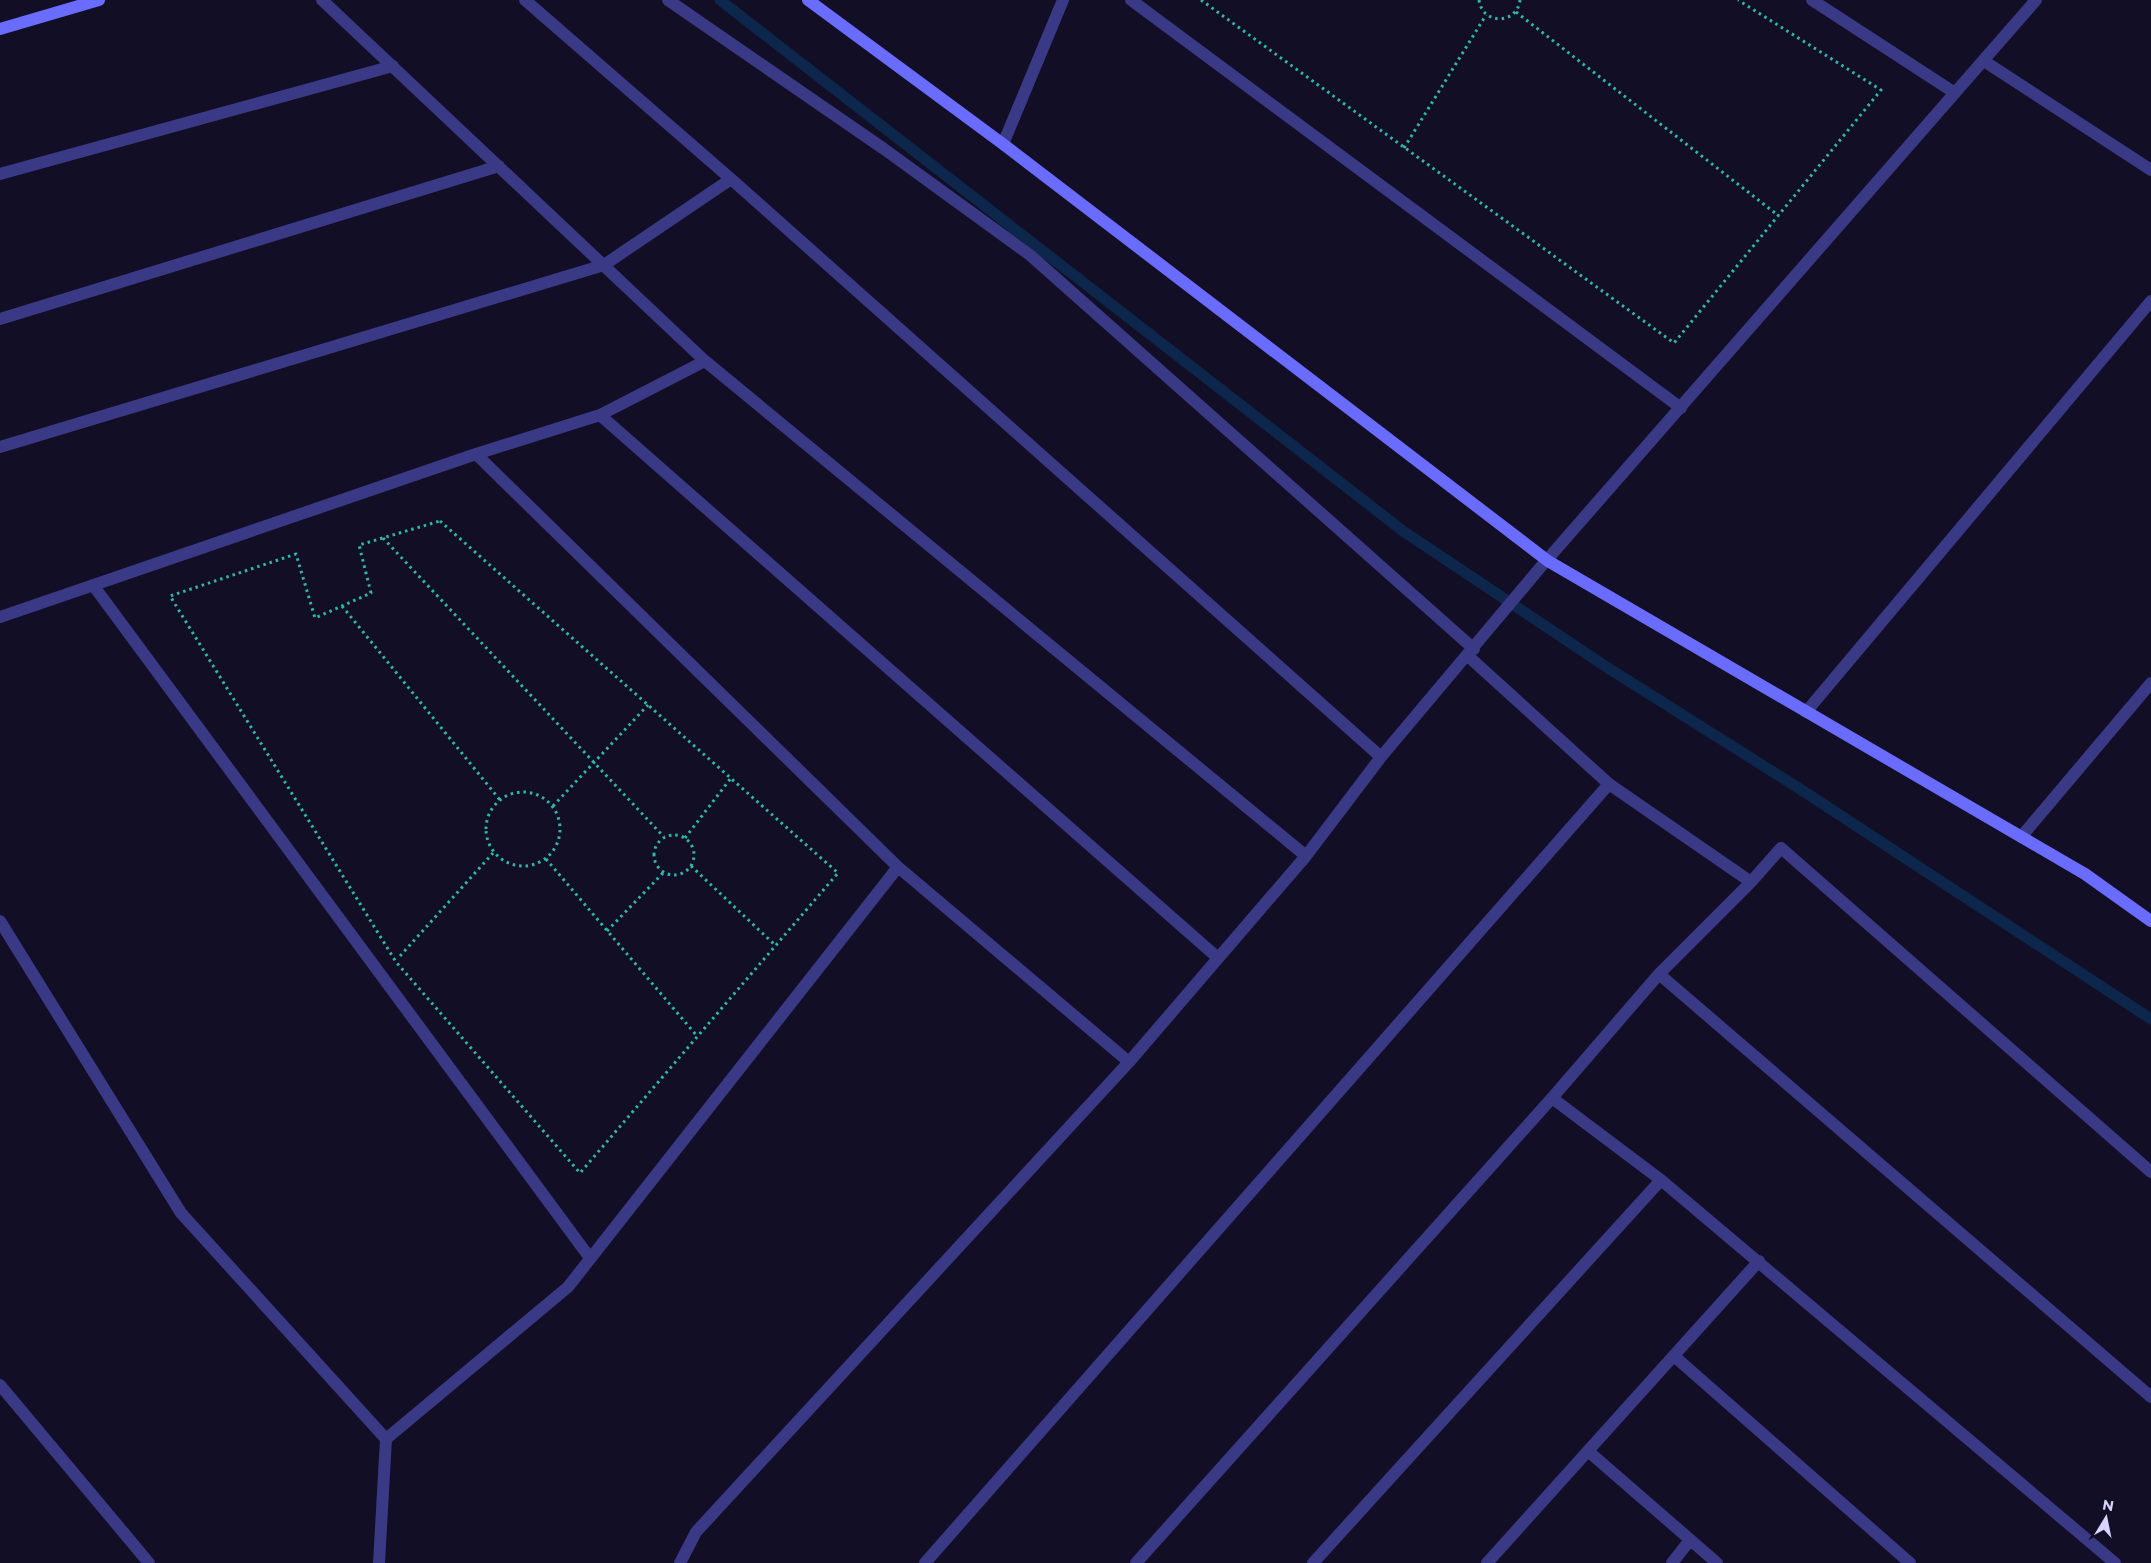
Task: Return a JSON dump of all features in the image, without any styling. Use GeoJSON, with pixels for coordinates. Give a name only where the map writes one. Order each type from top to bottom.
{"type":"FeatureCollection","features":[{"type":"Feature","properties":{"kind":"street"},"geometry":{"type":"LineString","coordinates":[[0,29],[98,0]]}},
{"type":"Feature","properties":{"kind":"street"},"geometry":{"type":"LineString","coordinates":[[322,0],[705,361],[1306,856]]}},
{"type":"Feature","properties":{"kind":"street"},"geometry":{"type":"LineString","coordinates":[[525,0],[731,179],[1382,757]]}},
{"type":"Feature","properties":{"kind":"street"},"geometry":{"type":"LineString","coordinates":[[668,0],[884,149],[1030,255],[1474,648],[1609,784],[1751,882]]}},
{"type":"Feature","properties":{"kind":"street"},"geometry":{"type":"LineString","coordinates":[[808,0],[1003,144],[1543,565],[1806,712],[2021,836],[2085,874],[2151,921]]}},
{"type":"Feature","properties":{"kind":"street"},"geometry":{"type":"LineString","coordinates":[[1003,144],[1063,0]]}},
{"type":"Feature","properties":{"kind":"street"},"geometry":{"type":"LineString","coordinates":[[1131,0],[1681,408]]}},
{"type":"Feature","properties":{"kind":"street"},"geometry":{"type":"LineString","coordinates":[[1812,0],[1955,93]]}},
{"type":"Feature","properties":{"kind":"street"},"geometry":{"type":"LineString","coordinates":[[680,1563],[696,1532],[1129,1062],[1306,856],[1382,757],[1543,565],[2036,0]]}},
{"type":"Feature","properties":{"kind":"street"},"geometry":{"type":"LineString","coordinates":[[1984,61],[2151,170]]}},
{"type":"Feature","properties":{"kind":"street"},"geometry":{"type":"LineString","coordinates":[[0,174],[393,66]]}},
{"type":"Feature","properties":{"kind":"street"},"geometry":{"type":"LineString","coordinates":[[0,319],[499,166]]}},
{"type":"Feature","properties":{"kind":"street"},"geometry":{"type":"LineString","coordinates":[[0,447],[604,265],[731,179]]}},
{"type":"Feature","properties":{"kind":"street"},"geometry":{"type":"LineString","coordinates":[[1806,712],[2151,301]]}},
{"type":"Feature","properties":{"kind":"street"},"geometry":{"type":"LineString","coordinates":[[0,617],[476,454],[600,415],[705,361]]}},
{"type":"Feature","properties":{"kind":"street"},"geometry":{"type":"LineString","coordinates":[[600,415],[1218,958]]}},
{"type":"Feature","properties":{"kind":"street"},"geometry":{"type":"LineString","coordinates":[[476,454],[898,867],[1129,1062]]}},
{"type":"Feature","properties":{"kind":"street"},"geometry":{"type":"LineString","coordinates":[[93,585],[590,1258]]}},
{"type":"Feature","properties":{"kind":"street"},"geometry":{"type":"LineString","coordinates":[[2021,836],[2151,683]]}},
{"type":"Feature","properties":{"kind":"street"},"geometry":{"type":"LineString","coordinates":[[925,1563],[1609,784]]}},
{"type":"Feature","properties":{"kind":"street"},"geometry":{"type":"LineString","coordinates":[[1136,1563],[1552,1098],[1659,974],[1751,882],[1782,848],[2151,1172]]}},
{"type":"Feature","properties":{"kind":"street"},"geometry":{"type":"LineString","coordinates":[[386,1439],[568,1286],[898,867]]}},
{"type":"Feature","properties":{"kind":"street"},"geometry":{"type":"LineString","coordinates":[[0,921],[181,1213],[386,1439],[378,1563]]}},
{"type":"Feature","properties":{"kind":"street"},"geometry":{"type":"LineString","coordinates":[[1659,974],[2151,1396]]}},
{"type":"Feature","properties":{"kind":"street"},"geometry":{"type":"LineString","coordinates":[[1552,1098],[1661,1180],[2115,1563]]}},
{"type":"Feature","properties":{"kind":"street"},"geometry":{"type":"LineString","coordinates":[[1313,1563],[1661,1180]]}},
{"type":"Feature","properties":{"kind":"street"},"geometry":{"type":"LineString","coordinates":[[1487,1563],[1759,1261]]}},
{"type":"Feature","properties":{"kind":"street"},"geometry":{"type":"LineString","coordinates":[[1674,1356],[1910,1563]]}},
{"type":"Feature","properties":{"kind":"street"},"geometry":{"type":"LineString","coordinates":[[0,1385],[149,1563]]}},
{"type":"Feature","properties":{"kind":"street"},"geometry":{"type":"LineString","coordinates":[[1588,1451],[1717,1563]]}},
{"type":"Feature","properties":{"kind":"street"},"geometry":{"type":"LineString","coordinates":[[1672,1563],[1690,1540]]}},
{"type":"Feature","properties":{"kind":"path"},"geometry":{"type":"LineString","coordinates":[[1201,0],[1674,344],[1881,90],[1738,0]]}},
{"type":"Feature","properties":{"kind":"path"},"geometry":{"type":"LineString","coordinates":[[1479,0],[1480,6],[1486,15],[1496,19],[1507,19],[1516,12],[1520,0]]}},
{"type":"Feature","properties":{"kind":"path"},"geometry":{"type":"LineString","coordinates":[[1516,12],[1779,216]]}},
{"type":"Feature","properties":{"kind":"path"},"geometry":{"type":"LineString","coordinates":[[1404,148],[1486,15]]}},
{"type":"Feature","properties":{"kind":"path"},"geometry":{"type":"LineString","coordinates":[[440,520],[838,873],[580,1173],[396,962],[170,596],[296,554],[315,618],[370,594],[359,545],[383,538],[440,520]]}},
{"type":"Feature","properties":{"kind":"path"},"geometry":{"type":"LineString","coordinates":[[383,538],[664,837]]}},
{"type":"Feature","properties":{"kind":"path"},"geometry":{"type":"LineString","coordinates":[[342,606],[500,800]]}},
{"type":"Feature","properties":{"kind":"path"},"geometry":{"type":"LineString","coordinates":[[553,806],[648,705]]}},
{"type":"Feature","properties":{"kind":"path"},"geometry":{"type":"LineString","coordinates":[[685,838],[731,778]]}},
{"type":"Feature","properties":{"kind":"path"},"geometry":{"type":"LineString","coordinates":[[528,792],[542,796],[553,806],[560,819],[561,834],[556,848],[546,859],[533,866],[519,867],[505,862],[494,853],[486,840],[485,825],[490,811],[500,800],[513,793],[528,792]]}},
{"type":"Feature","properties":{"kind":"path"},"geometry":{"type":"LineString","coordinates":[[675,834],[685,838],[692,846],[695,856],[691,866],[684,874],[674,876],[663,873],[656,865],[653,854],[657,844],[664,837],[675,834]]}},
{"type":"Feature","properties":{"kind":"path"},"geometry":{"type":"LineString","coordinates":[[396,962],[494,853]]}},
{"type":"Feature","properties":{"kind":"path"},"geometry":{"type":"LineString","coordinates":[[546,859],[697,1036]]}},
{"type":"Feature","properties":{"kind":"path"},"geometry":{"type":"LineString","coordinates":[[691,866],[775,945]]}},
{"type":"Feature","properties":{"kind":"path"},"geometry":{"type":"LineString","coordinates":[[607,931],[663,873]]}},
{"type":"Feature","properties":{"kind":"waterway"},"geometry":{"type":"LineString","coordinates":[[720,0],[1403,531],[1608,668],[1797,787],[2151,1019]]}}]}
